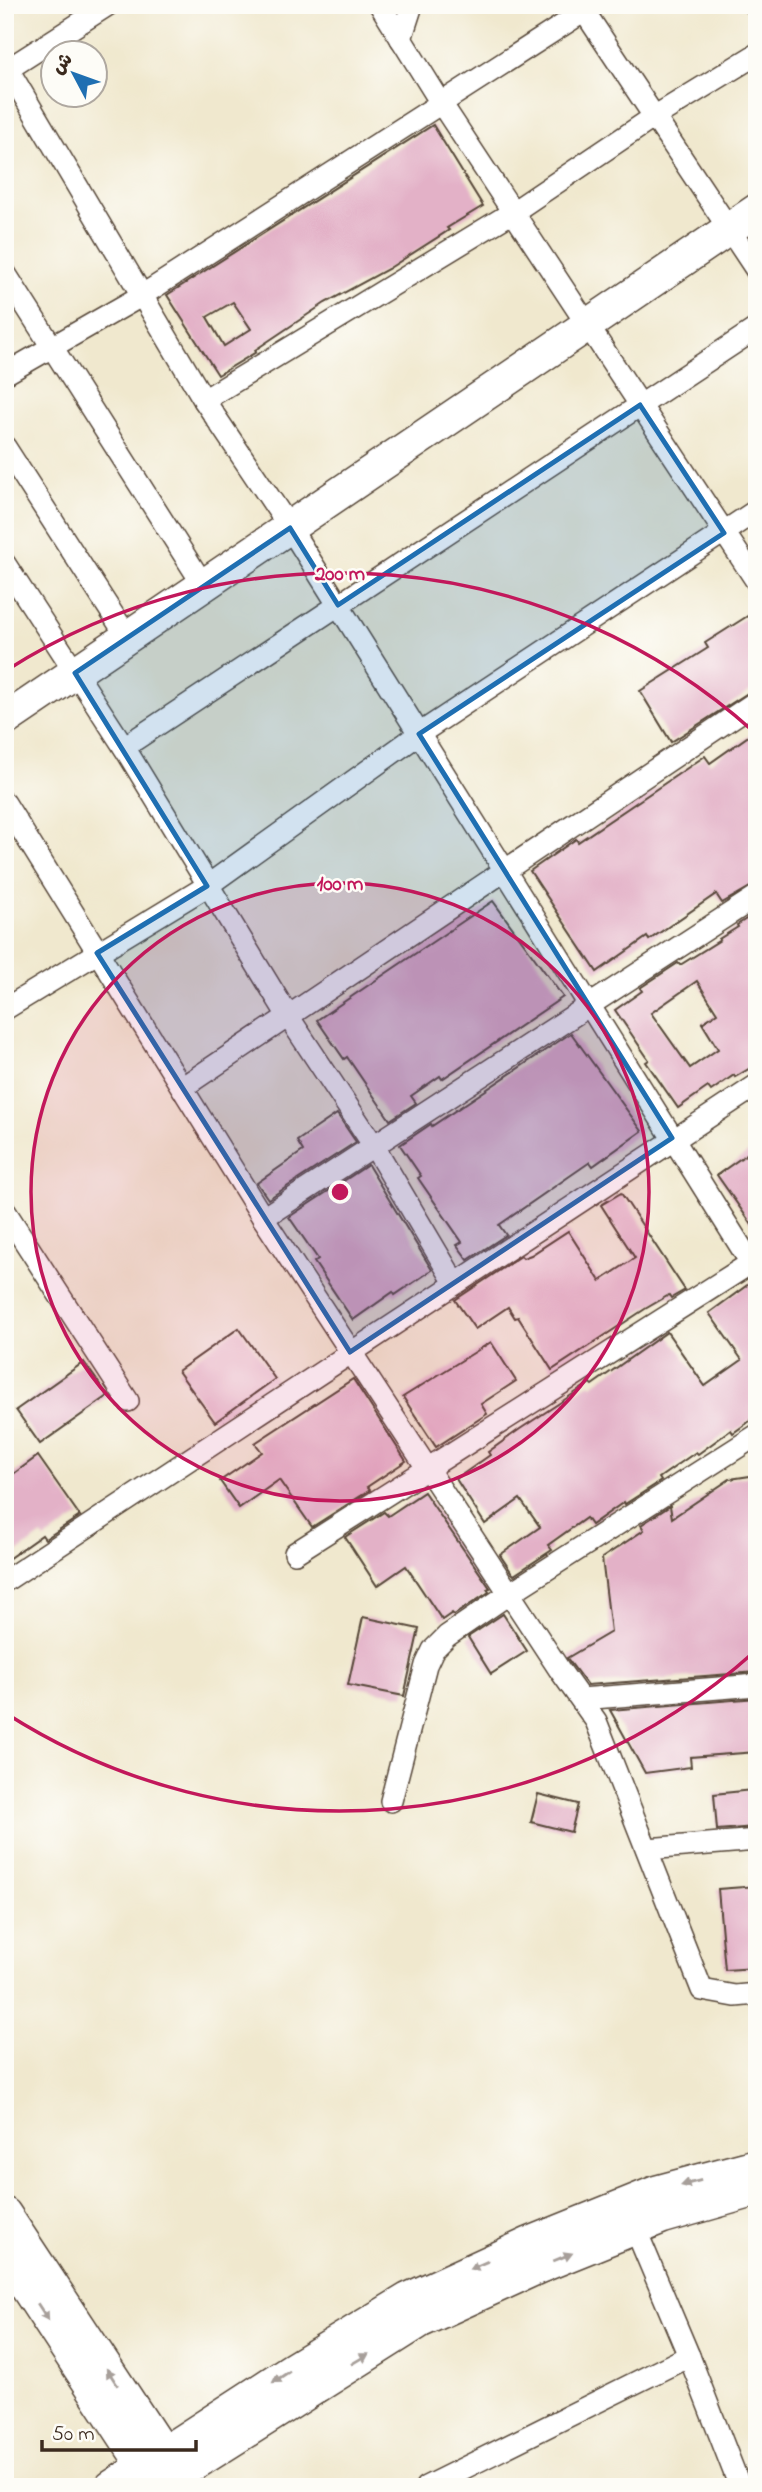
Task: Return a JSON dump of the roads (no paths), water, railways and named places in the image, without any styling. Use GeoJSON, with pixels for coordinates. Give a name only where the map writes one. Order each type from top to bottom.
{"type":"FeatureCollection","features":[{"type":"Feature","properties":{"kind":"street"},"geometry":{"type":"LineString","coordinates":[[108,5],[6,68],[204,400],[290,528],[672,1138],[754,1261],[295,1553]]}},
{"type":"Feature","properties":{"kind":"street"},"geometry":{"type":"LineString","coordinates":[[380,5],[441,103],[757,582]]}},
{"type":"Feature","properties":{"kind":"street"},"geometry":{"type":"LineString","coordinates":[[401,39],[412,5]]}},
{"type":"Feature","properties":{"kind":"street"},"geometry":{"type":"LineString","coordinates":[[5,374],[141,296],[589,8],[654,117],[757,271]]}},
{"type":"Feature","properties":{"kind":"street"},"geometry":{"type":"LineString","coordinates":[[204,400],[513,212],[654,117],[757,54]]}},
{"type":"Feature","properties":{"kind":"street"},"geometry":{"type":"LineString","coordinates":[[5,720],[757,210]]}},
{"type":"Feature","properties":{"kind":"street"},"geometry":{"type":"LineString","coordinates":[[5,273],[204,586]]}},
{"type":"Feature","properties":{"kind":"street"},"geometry":{"type":"LineString","coordinates":[[124,747],[757,328]]}},
{"type":"Feature","properties":{"kind":"street"},"geometry":{"type":"LineString","coordinates":[[5,447],[128,638]]}},
{"type":"Feature","properties":{"kind":"street"},"geometry":{"type":"LineString","coordinates":[[5,1009],[207,886],[419,734],[757,510]]}},
{"type":"Feature","properties":{"kind":"street"},"geometry":{"type":"LineString","coordinates":[[5,564],[124,747],[288,1016],[374,1146],[455,1283]]}},
{"type":"Feature","properties":{"kind":"street"},"geometry":{"type":"LineString","coordinates":[[183,1087],[757,701]]}},
{"type":"Feature","properties":{"kind":"street"},"geometry":{"type":"LineString","coordinates":[[5,803],[264,1219],[596,1721],[702,1990],[735,1996],[757,1994]]}},
{"type":"Feature","properties":{"kind":"street"},"geometry":{"type":"LineString","coordinates":[[264,1219],[757,896]]}},
{"type":"Feature","properties":{"kind":"street"},"geometry":{"type":"LineString","coordinates":[[5,1581],[672,1138],[757,1085]]}},
{"type":"Feature","properties":{"kind":"street"},"geometry":{"type":"LineString","coordinates":[[5,1211],[128,1401]]}},
{"type":"Feature","properties":{"kind":"street"},"geometry":{"type":"LineString","coordinates":[[391,1801],[426,1665],[433,1650],[447,1636],[510,1593],[757,1434]]}},
{"type":"Feature","properties":{"kind":"street"},"geometry":{"type":"LineString","coordinates":[[580,1699],[757,1685]]}},
{"type":"Feature","properties":{"kind":"street"},"geometry":{"type":"LineString","coordinates":[[648,1849],[757,1840]]}},
{"type":"Feature","properties":{"kind":"street"},"geometry":{"type":"LineString","coordinates":[[164,2475],[291,2370],[408,2299],[468,2269],[656,2192],[757,2165]]}},
{"type":"Feature","properties":{"kind":"street"},"geometry":{"type":"LineString","coordinates":[[111,2487],[164,2475],[421,2322],[537,2268],[663,2217],[757,2190]]}},
{"type":"Feature","properties":{"kind":"street"},"geometry":{"type":"LineString","coordinates":[[5,2214],[164,2475]]}},
{"type":"Feature","properties":{"kind":"street"},"geometry":{"type":"LineString","coordinates":[[635,2228],[740,2487]]}},
{"type":"Feature","properties":{"kind":"street"},"geometry":{"type":"LineString","coordinates":[[5,2255],[164,2475]]}},
{"type":"Feature","properties":{"kind":"street"},"geometry":{"type":"LineString","coordinates":[[426,2487],[689,2356]]}}]}
